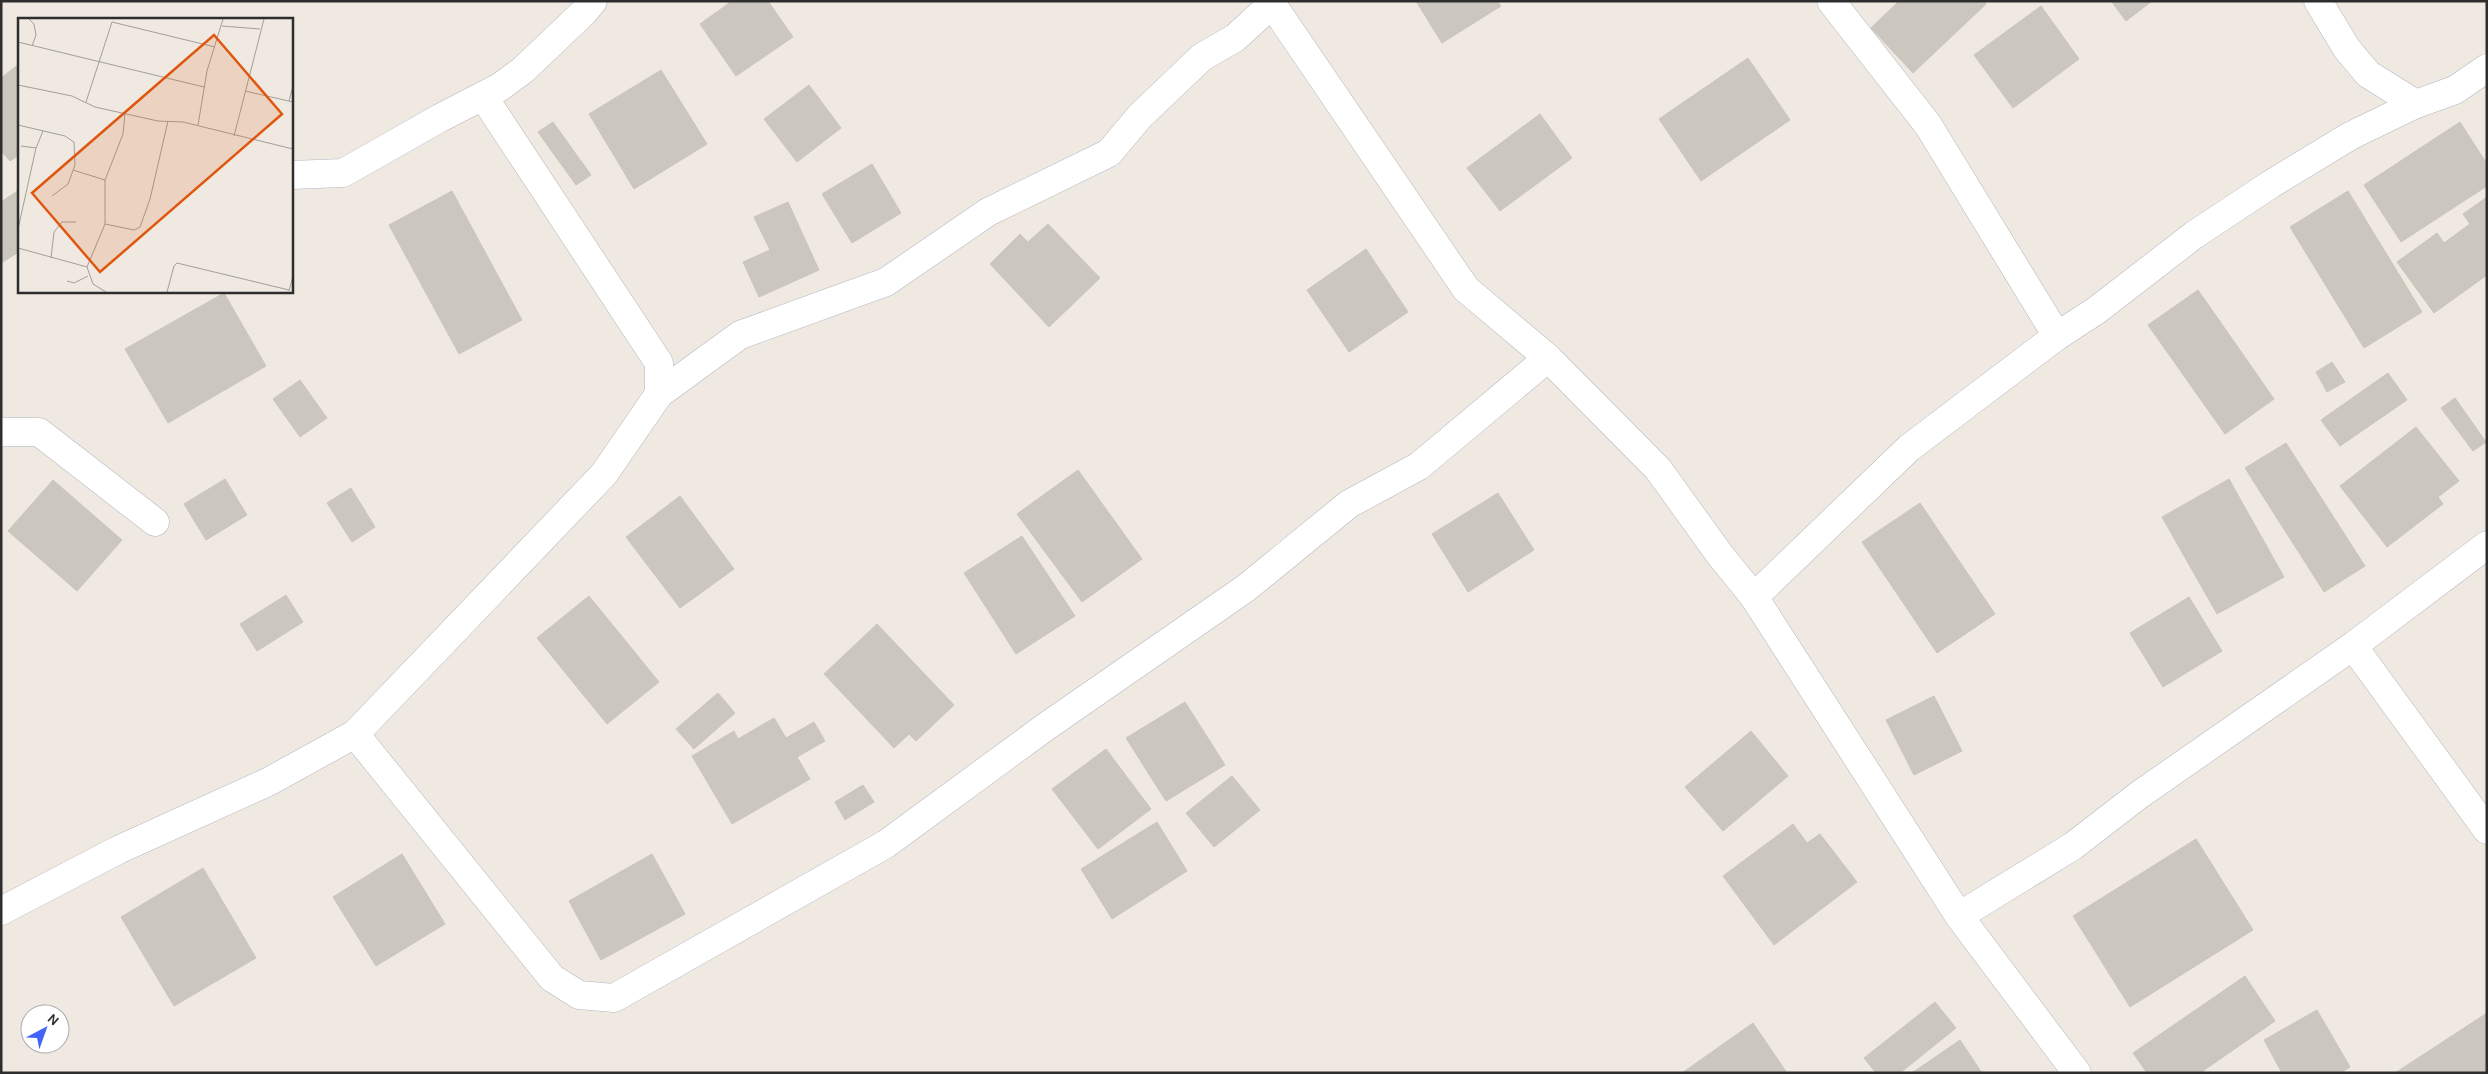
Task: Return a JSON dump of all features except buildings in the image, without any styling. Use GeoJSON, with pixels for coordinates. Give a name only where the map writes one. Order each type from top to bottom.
{"type":"FeatureCollection","features":[{"type":"Feature","properties":{"kind":"street"},"geometry":{"type":"LineString","coordinates":[[292,175],[342,173],[500,88],[523,70],[584,12],[592,1]]}},
{"type":"Feature","properties":{"kind":"street"},"geometry":{"type":"LineString","coordinates":[[1831,1],[1928,125],[2057,336]]}},
{"type":"Feature","properties":{"kind":"street"},"geometry":{"type":"LineString","coordinates":[[2318,1],[2347,49],[2368,74],[2416,104]]}},
{"type":"Feature","properties":{"kind":"street"},"geometry":{"type":"LineString","coordinates":[[1,911],[118,850],[268,782],[355,734],[604,474],[659,394],[740,335],[886,282],[988,212],[1109,153],[1140,116],[1202,57],[1235,38],[1271,2],[1466,289],[1548,358],[1658,469],[1720,555],[1754,597],[1959,916],[2077,1073]]}},
{"type":"Feature","properties":{"kind":"street"},"geometry":{"type":"LineString","coordinates":[[1754,597],[1909,448],[2057,336],[2097,310],[2194,235],[2271,184],[2350,136],[2416,104],[2455,90],[2487,68]]}},
{"type":"Feature","properties":{"kind":"street"},"geometry":{"type":"LineString","coordinates":[[483,96],[659,363],[659,394]]}},
{"type":"Feature","properties":{"kind":"street"},"geometry":{"type":"LineString","coordinates":[[355,734],[552,978],[579,995],[614,998],[886,844],[1044,728],[1246,588],[1349,504],[1418,466],[1548,358]]}},
{"type":"Feature","properties":{"kind":"street"},"geometry":{"type":"LineString","coordinates":[[1,432],[39,432],[155,522]]}},
{"type":"Feature","properties":{"kind":"street"},"geometry":{"type":"LineString","coordinates":[[1959,916],[2073,846],[2139,795],[2353,646],[2487,545]]}},
{"type":"Feature","properties":{"kind":"street"},"geometry":{"type":"LineString","coordinates":[[2353,646],[2487,830]]}}]}
